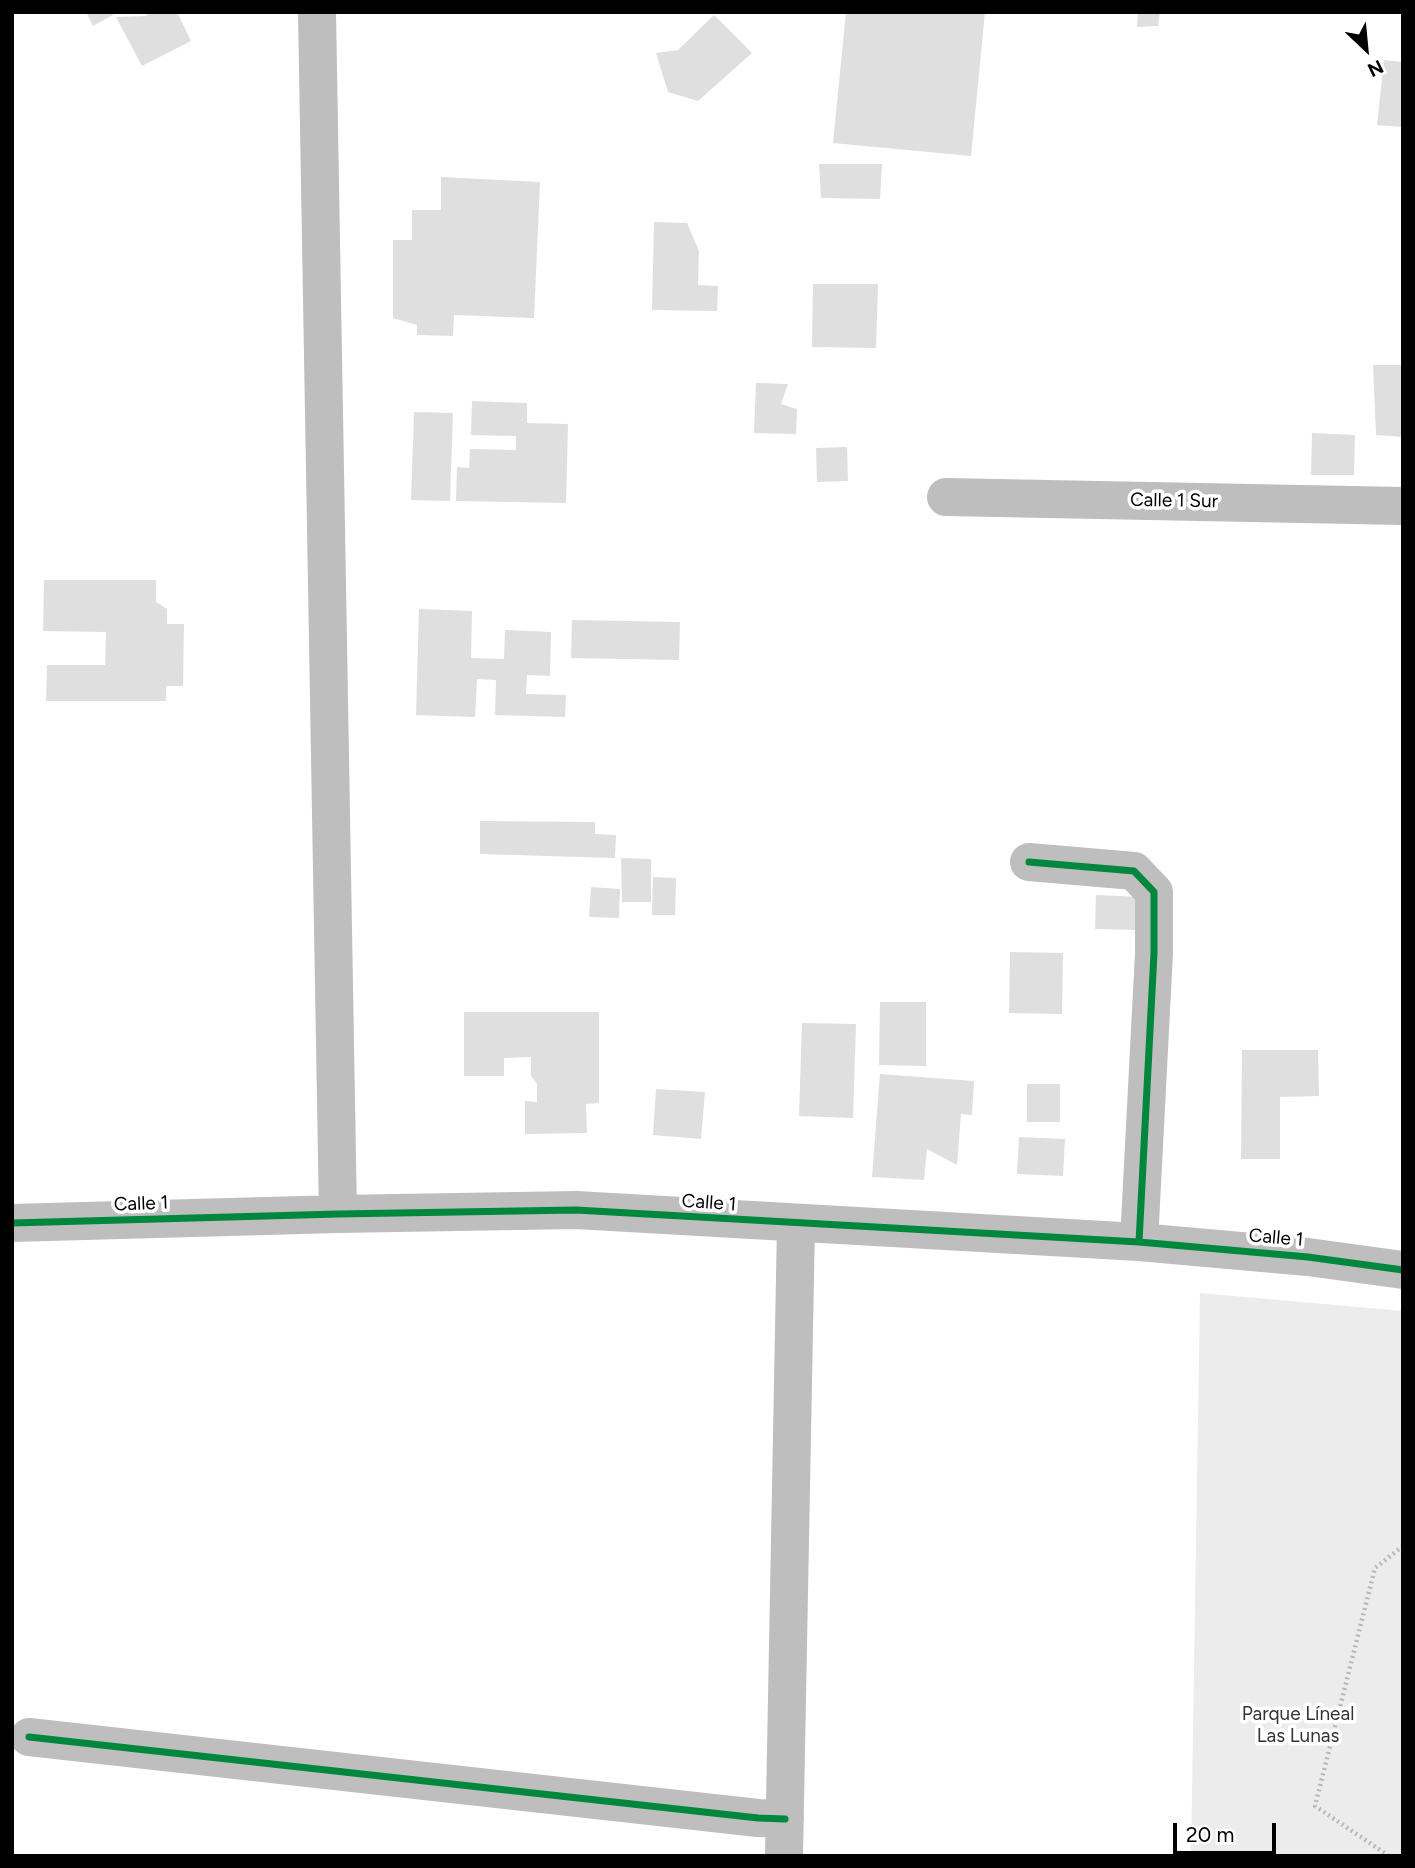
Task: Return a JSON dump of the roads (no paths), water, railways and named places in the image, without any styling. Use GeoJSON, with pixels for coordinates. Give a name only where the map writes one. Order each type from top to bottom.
{"type":"FeatureCollection","features":[{"type":"Feature","properties":{"kind":"street"},"geometry":{"type":"LineString","coordinates":[[317,12],[338,1214]]}},
{"type":"Feature","properties":{"kind":"street","name":"Calle 1 Sur"},"geometry":{"type":"LineString","coordinates":[[946,497],[1403,506]]}},
{"type":"Feature","properties":{"kind":"street"},"geometry":{"type":"LineString","coordinates":[[1028,862],[1134,871],[1154,892],[1154,953],[1139,1242]]}},
{"type":"Feature","properties":{"kind":"street","name":"Calle 1"},"geometry":{"type":"LineString","coordinates":[[12,1223],[576,1210],[1139,1242],[1308,1257],[1403,1270]]}},
{"type":"Feature","properties":{"kind":"street"},"geometry":{"type":"LineString","coordinates":[[29,1737],[744,1816],[785,1837],[796,1224]]}},
{"type":"Feature","properties":{"kind":"park label","name":"Parque Líneal Las Lunas"},"geometry":{"type":"Point","coordinates":[1298,1725]}}]}
